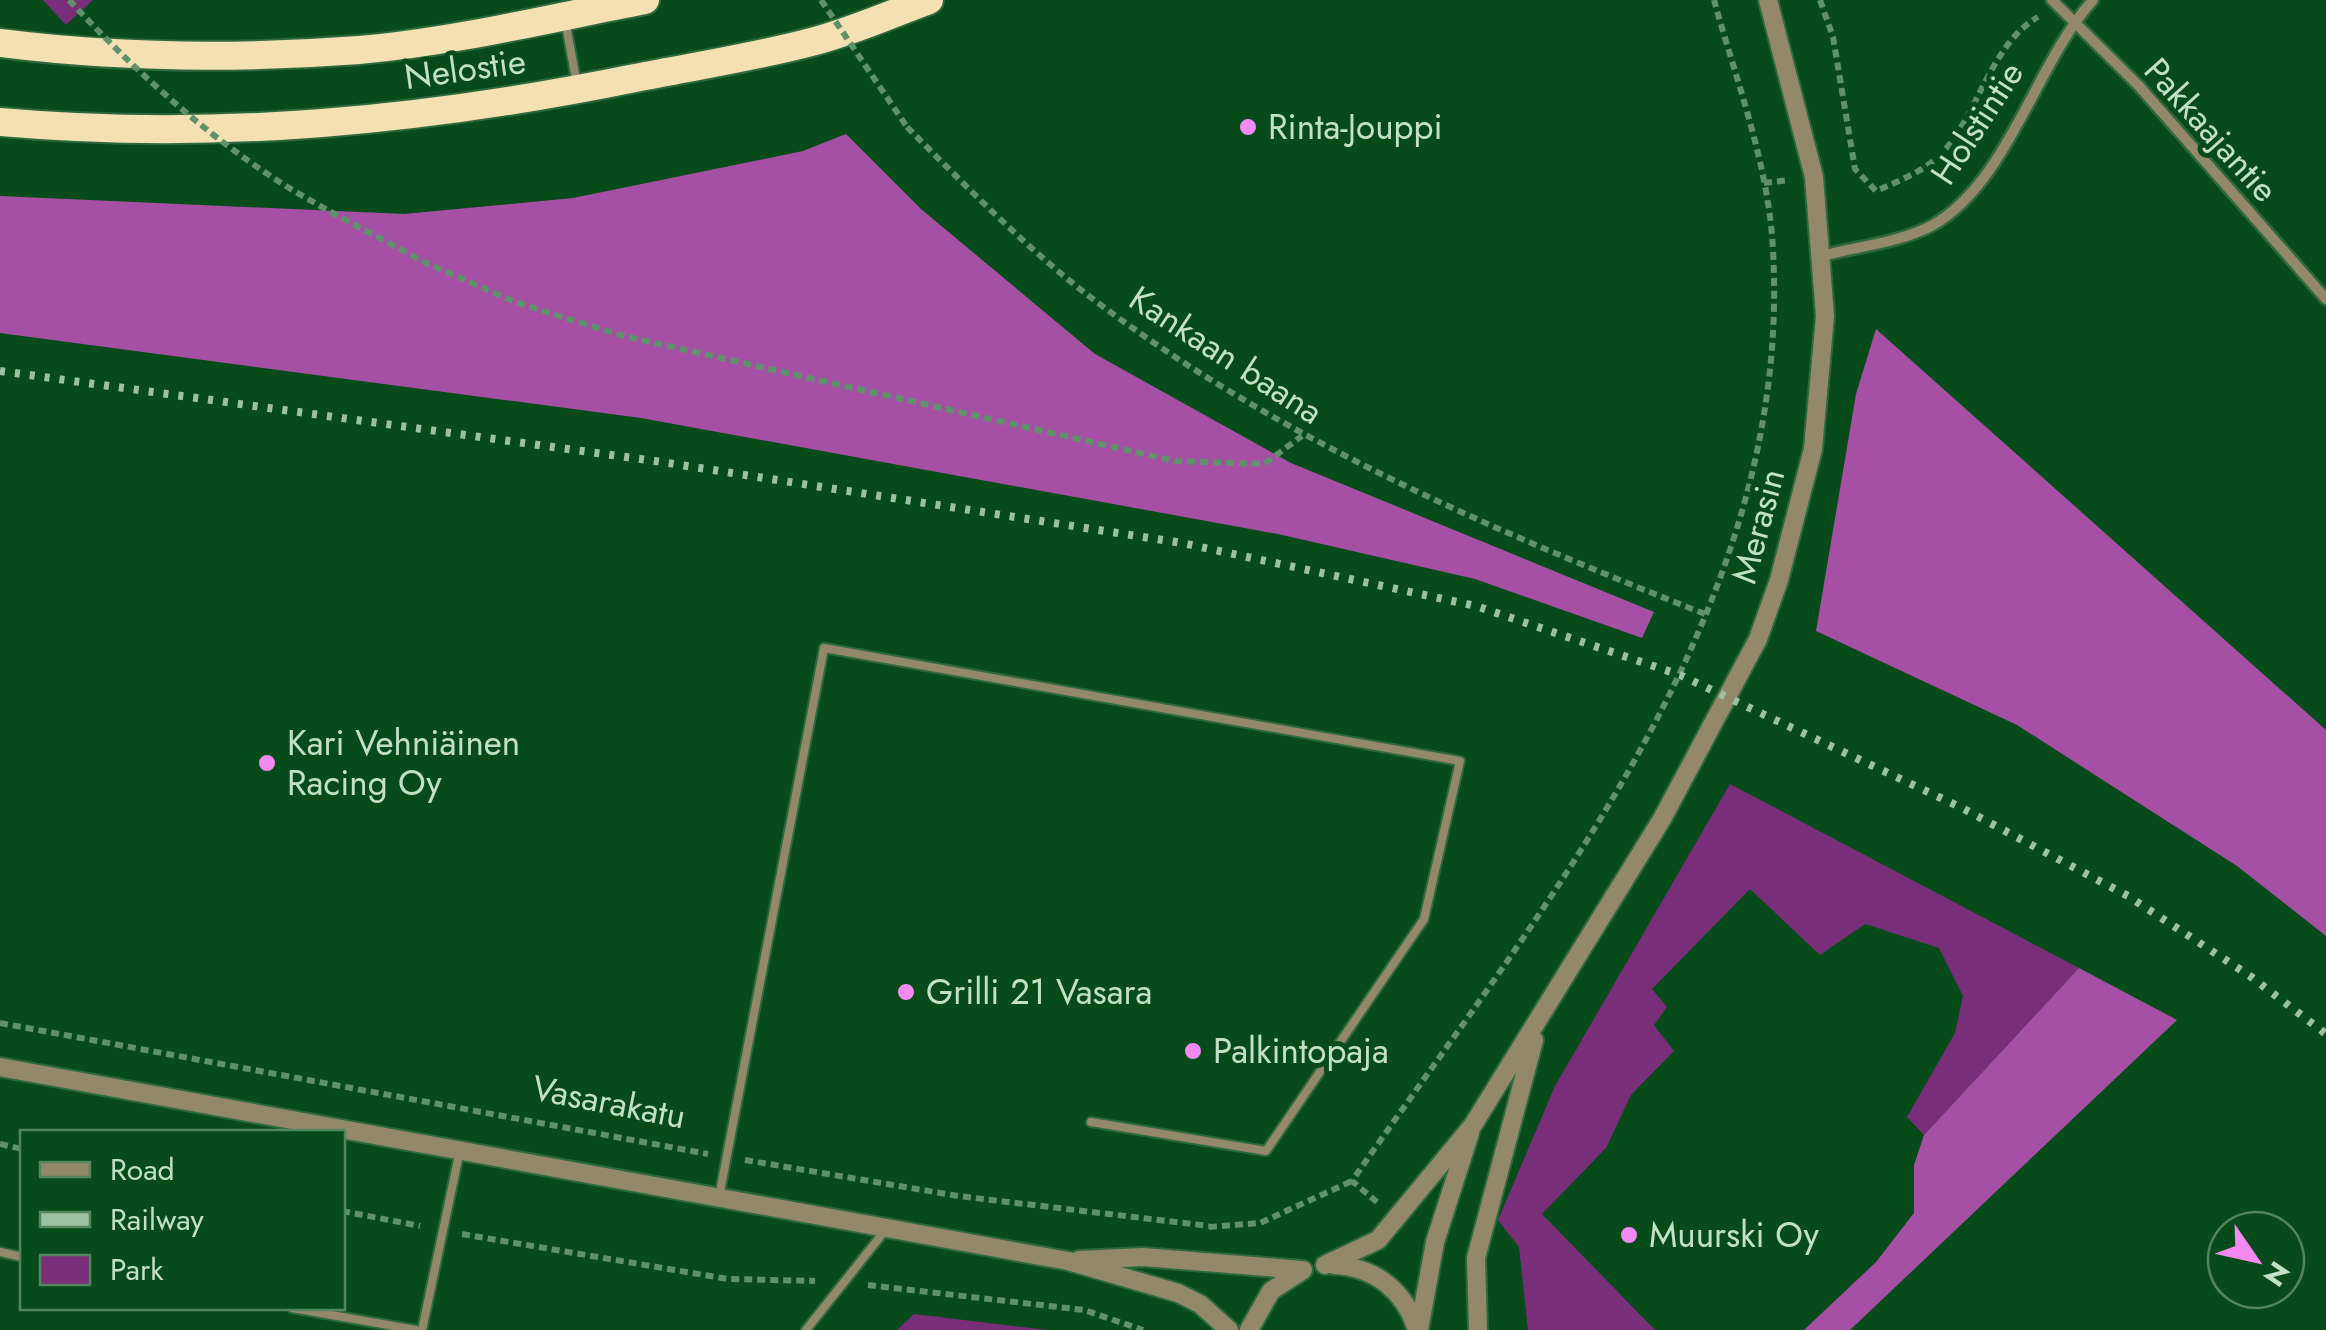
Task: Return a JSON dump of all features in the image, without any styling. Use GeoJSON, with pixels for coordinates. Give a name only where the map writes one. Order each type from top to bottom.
{"type":"FeatureCollection","features":[{"type":"Feature","properties":{"kind":"highway","name":"Nelostie"},"geometry":{"type":"LineString","coordinates":[[0,43],[84,53],[362,50],[645,0]]}},
{"type":"Feature","properties":{"kind":"highway","name":"Nelostie"},"geometry":{"type":"LineString","coordinates":[[0,122],[87,130],[242,130],[356,123],[578,90],[816,41],[929,0]]}},
{"type":"Feature","properties":{"kind":"street","name":"Merasin"},"geometry":{"type":"LineString","coordinates":[[1302,1270],[1358,1253],[1397,1219],[1430,1172],[1473,1125],[1644,850],[1758,639],[1793,534],[1813,449],[1824,335],[1814,176],[1768,0]]}},
{"type":"Feature","properties":{"kind":"street","name":"Holstintie"},"geometry":{"type":"LineString","coordinates":[[1822,256],[1930,227],[1949,214],[1988,169],[2072,24],[2093,0]]}},
{"type":"Feature","properties":{"kind":"street","name":"Pakkaajantie"},"geometry":{"type":"LineString","coordinates":[[2054,3],[2138,86],[2326,300]]}},
{"type":"Feature","properties":{"kind":"street","name":"Merasin"},"geometry":{"type":"LineString","coordinates":[[1478,1330],[1476,1258],[1541,1016]]}},
{"type":"Feature","properties":{"kind":"street"},"geometry":{"type":"LineString","coordinates":[[0,1067],[1068,1261],[1178,1293],[1200,1304],[1229,1330]]}},
{"type":"Feature","properties":{"kind":"street","name":"Merasin"},"geometry":{"type":"LineString","coordinates":[[1418,1330],[1435,1242],[1473,1125]]}},
{"type":"Feature","properties":{"kind":"street"},"geometry":{"type":"LineString","coordinates":[[1068,1261],[1144,1256],[1302,1270]]}},
{"type":"Feature","properties":{"kind":"street"},"geometry":{"type":"LineString","coordinates":[[1325,1264],[1366,1271],[1385,1281],[1400,1296],[1418,1330]]}},
{"type":"Feature","properties":{"kind":"street"},"geometry":{"type":"LineString","coordinates":[[1249,1330],[1271,1291],[1302,1270]]}},
{"type":"Feature","properties":{"kind":"lane"},"geometry":{"type":"LineString","coordinates":[[564,16],[578,90]]}},
{"type":"Feature","properties":{"kind":"lane"},"geometry":{"type":"LineString","coordinates":[[719,1198],[824,648],[1460,761],[1424,919],[1266,1151],[1090,1122]]}},
{"type":"Feature","properties":{"kind":"lane"},"geometry":{"type":"LineString","coordinates":[[304,1310],[419,1330],[460,1150]]}},
{"type":"Feature","properties":{"kind":"lane"},"geometry":{"type":"LineString","coordinates":[[806,1330],[887,1228]]}},
{"type":"Feature","properties":{"kind":"path"},"geometry":{"type":"LineString","coordinates":[[69,0],[117,52],[200,124],[286,185],[422,262],[515,302],[620,335],[1176,461],[1264,464],[1302,436]]}},
{"type":"Feature","properties":{"kind":"path","name":"Kankaan baana"},"geometry":{"type":"LineString","coordinates":[[821,0],[907,126],[989,210],[1083,291],[1162,349],[1302,436],[1396,485],[1705,614]]}},
{"type":"Feature","properties":{"kind":"path"},"geometry":{"type":"LineString","coordinates":[[1397,1219],[1352,1181],[1589,839],[1647,745],[1733,542],[1757,459],[1774,287],[1764,183],[1714,0]]}},
{"type":"Feature","properties":{"kind":"path"},"geometry":{"type":"LineString","coordinates":[[1820,0],[1834,38],[1855,169],[1876,191],[1922,170],[1948,147],[2001,58],[2031,21],[2054,3]]}},
{"type":"Feature","properties":{"kind":"path","name":"Vasarakatu"},"geometry":{"type":"LineString","coordinates":[[0,1023],[940,1194],[1209,1226]]}},
{"type":"Feature","properties":{"kind":"path"},"geometry":{"type":"LineString","coordinates":[[345,1212],[728,1279],[844,1282],[1084,1310],[1142,1330]]}},
{"type":"Feature","properties":{"kind":"green space"},"geometry":{"type":"Polygon","coordinates":[[[43,0],[93,0],[66,25],[43,0]]]}},
{"type":"Feature","properties":{"kind":"green space"},"geometry":{"type":"Polygon","coordinates":[[[1730,784],[2079,968],[1924,1135],[1907,1117],[1955,1033],[1963,996],[1939,948],[1865,924],[1820,955],[1750,889],[1652,989],[1667,1007],[1654,1025],[1674,1051],[1631,1095],[1606,1148],[1542,1214],[1655,1330],[1528,1330],[1519,1247],[1498,1220],[1555,1086],[1730,784]]]}},
{"type":"Feature","properties":{"kind":"green space"},"geometry":{"type":"Polygon","coordinates":[[[914,1314],[1048,1330],[897,1330],[914,1314]]]}},
{"type":"Feature","properties":{"kind":"shaded area"},"geometry":{"type":"Polygon","coordinates":[[[846,134],[921,209],[1095,354],[1291,463],[1654,612],[1642,638],[1475,579],[1278,534],[641,418],[0,333],[0,196],[404,214],[573,198],[803,151],[846,134]]]}},
{"type":"Feature","properties":{"kind":"shaded area"},"geometry":{"type":"Polygon","coordinates":[[[1876,329],[2326,730],[2326,936],[2237,866],[2017,725],[1816,631],[1856,394],[1876,329]]]}},
{"type":"Feature","properties":{"kind":"shaded area"},"geometry":{"type":"Polygon","coordinates":[[[2079,968],[2177,1020],[1850,1330],[1804,1330],[1876,1262],[1914,1213],[1914,1165],[1924,1135],[2079,968]]]}},
{"type":"Feature","properties":{"kind":"railway"},"geometry":{"type":"LineString","coordinates":[[0,371],[655,461],[1182,543],[1476,606],[1680,675],[1960,807],[2128,896],[2250,976],[2326,1034]]}},
{"type":"Feature","properties":{"kind":"place","name":"Rinta-Jouppi"},"geometry":{"type":"Point","coordinates":[1248,127]}},
{"type":"Feature","properties":{"kind":"place","name":"Kari Vehniäinen Racing Oy"},"geometry":{"type":"Point","coordinates":[267,763]}},
{"type":"Feature","properties":{"kind":"place","name":"Grilli 21 Vasara"},"geometry":{"type":"Point","coordinates":[906,992]}},
{"type":"Feature","properties":{"kind":"place","name":"Palkintopaja"},"geometry":{"type":"Point","coordinates":[1193,1051]}},
{"type":"Feature","properties":{"kind":"place","name":"Muurski Oy"},"geometry":{"type":"Point","coordinates":[1629,1235]}}]}
